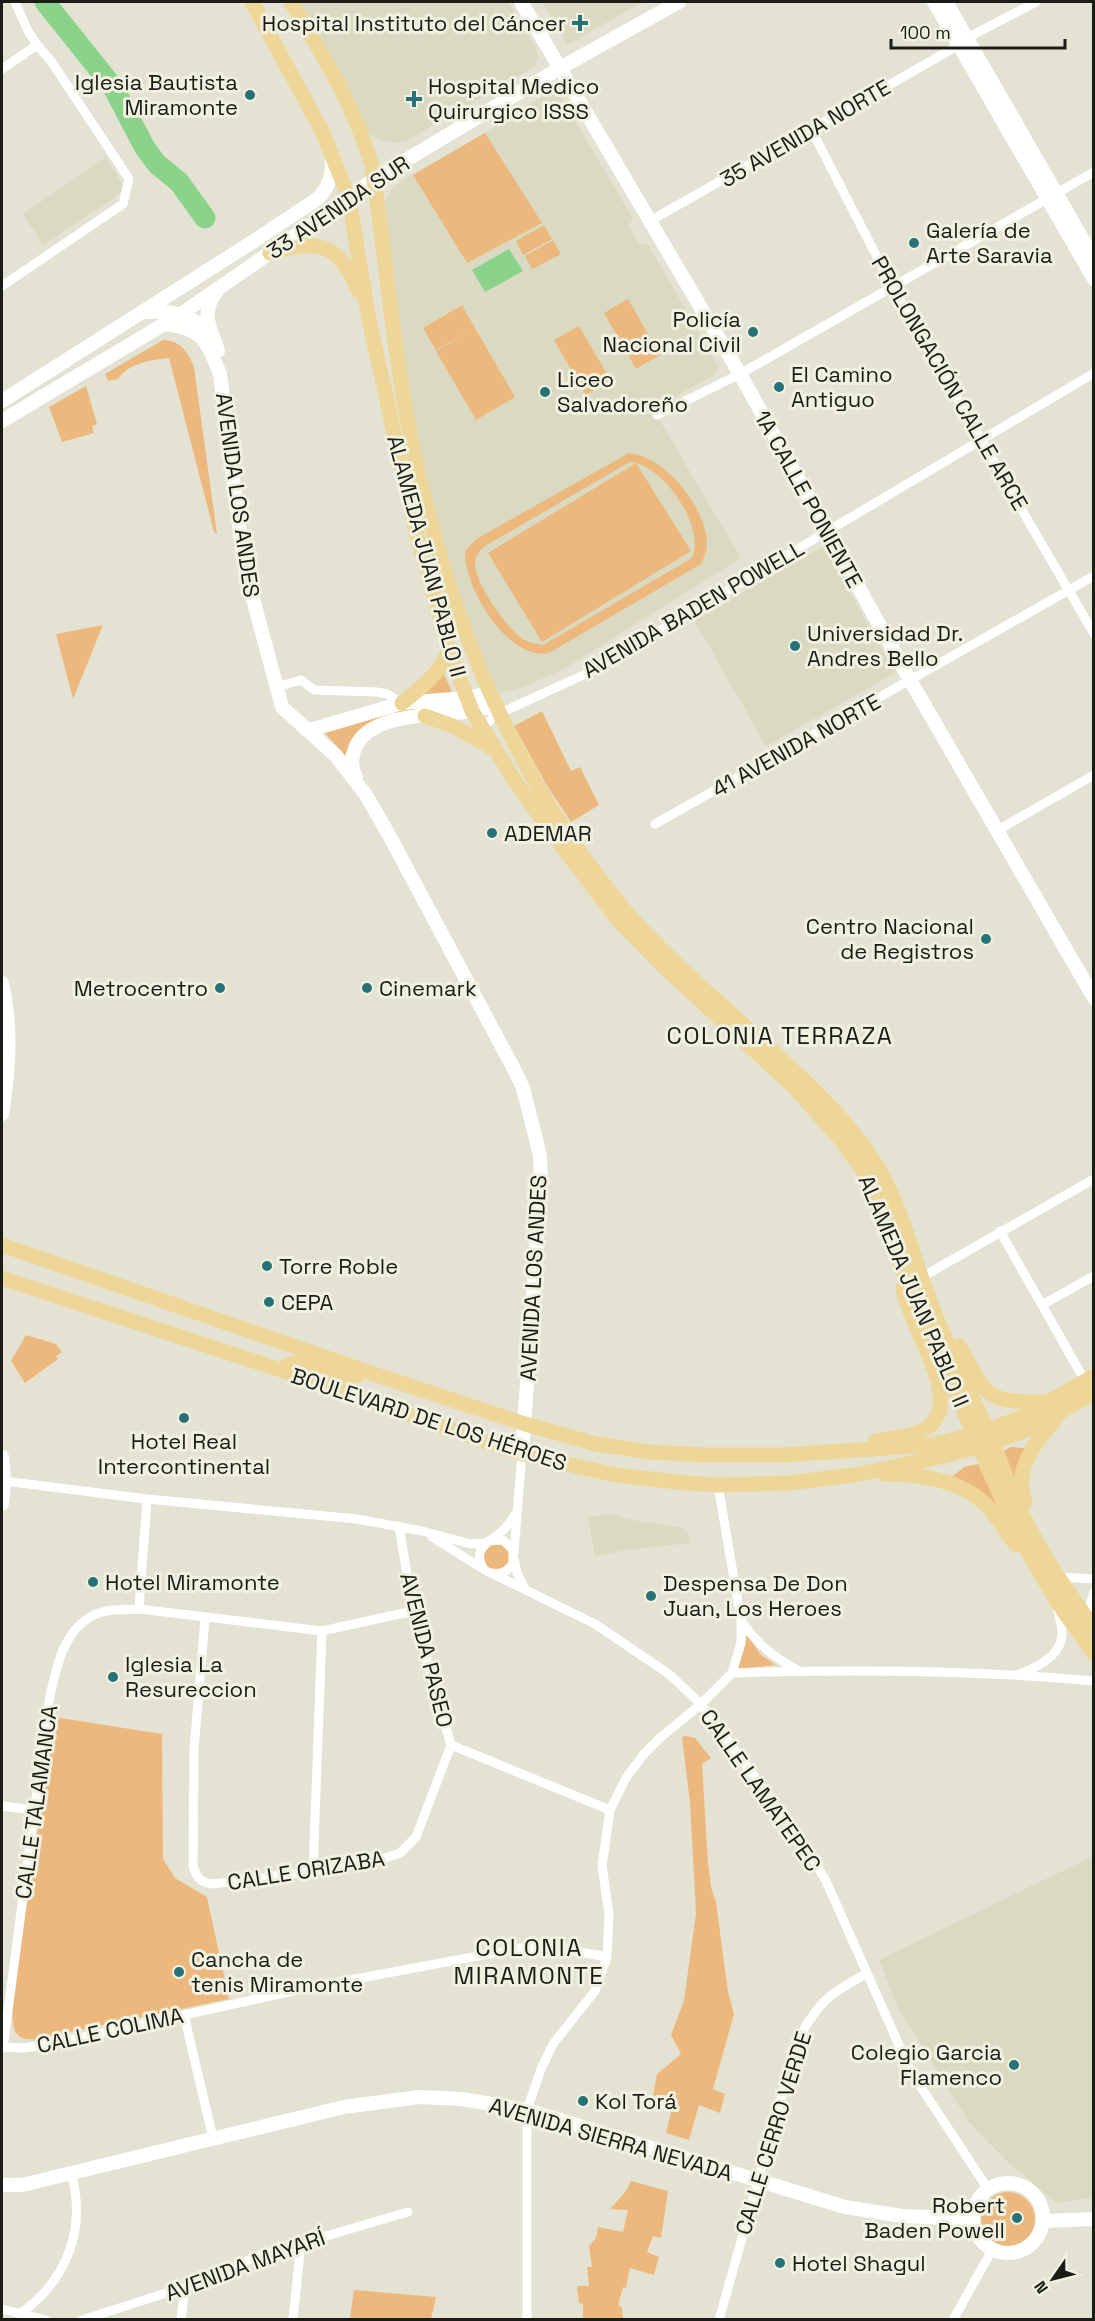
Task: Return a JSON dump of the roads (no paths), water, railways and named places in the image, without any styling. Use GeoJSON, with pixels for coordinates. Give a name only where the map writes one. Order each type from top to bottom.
{"type":"FeatureCollection","features":[{"type":"Feature","properties":{"kind":"main road","name":"ALAMEDA JUAN PABLO II"},"geometry":{"type":"LineString","coordinates":[[252,2],[332,153],[349,198],[368,315],[415,528],[449,650],[559,819],[605,885],[627,912],[682,969],[827,1102],[857,1137],[887,1186],[928,1294],[1020,1508],[1057,1577],[1094,1626]]}},
{"type":"Feature","properties":{"kind":"main road"},"geometry":{"type":"LineString","coordinates":[[260,2],[316,102],[345,164],[347,176],[344,183]]}},
{"type":"Feature","properties":{"kind":"main road"},"geometry":{"type":"LineString","coordinates":[[282,2],[357,140],[374,179]]}},
{"type":"Feature","properties":{"kind":"main road","name":"ALAMEDA JUAN PABLO II"},"geometry":{"type":"LineString","coordinates":[[291,2],[341,92],[367,149],[374,179],[406,410],[437,552],[484,705],[490,742],[570,859],[618,920],[663,966],[794,1087],[841,1140],[876,1192],[902,1269],[1015,1529],[1057,1602],[1094,1654]]}},
{"type":"Feature","properties":{"kind":"main road"},"geometry":{"type":"LineString","coordinates":[[270,253],[304,245],[317,246],[333,252],[348,268],[368,315]]}},
{"type":"Feature","properties":{"kind":"main road"},"geometry":{"type":"LineString","coordinates":[[402,703],[432,679],[440,669],[449,650]]}},
{"type":"Feature","properties":{"kind":"main road"},"geometry":{"type":"LineString","coordinates":[[425,716],[490,742]]}},
{"type":"Feature","properties":{"kind":"main road","name":"BOULEVARD DE LOS HÉROES"},"geometry":{"type":"LineString","coordinates":[[2,1245],[364,1371],[525,1424],[596,1444],[650,1452],[783,1455],[971,1442]]}},
{"type":"Feature","properties":{"kind":"main road"},"geometry":{"type":"LineString","coordinates":[[841,1450],[919,1432],[931,1425],[941,1407],[940,1387],[904,1298],[902,1269]]}},
{"type":"Feature","properties":{"kind":"main road","name":"BOULEVARD DE LOS HÉROES"},"geometry":{"type":"LineString","coordinates":[[2,1278],[283,1371],[522,1454],[616,1475],[718,1485],[788,1483],[854,1475],[910,1462],[971,1442]]}},
{"type":"Feature","properties":{"kind":"main road"},"geometry":{"type":"LineString","coordinates":[[928,1294],[988,1393],[1012,1402],[1050,1402],[1091,1388]]}},
{"type":"Feature","properties":{"kind":"main road"},"geometry":{"type":"LineString","coordinates":[[283,1371],[286,1365],[301,1362],[349,1377],[364,1371]]}},
{"type":"Feature","properties":{"kind":"main road"},"geometry":{"type":"LineString","coordinates":[[1057,1577],[1025,1503],[1021,1481],[1024,1466],[1041,1436],[1091,1388]]}},
{"type":"Feature","properties":{"kind":"main road"},"geometry":{"type":"LineString","coordinates":[[1026,1423],[1050,1402]]}},
{"type":"Feature","properties":{"kind":"main road"},"geometry":{"type":"LineString","coordinates":[[971,1442],[1070,1407]]}},
{"type":"Feature","properties":{"kind":"main road"},"geometry":{"type":"LineString","coordinates":[[854,1475],[924,1476],[951,1484],[972,1495],[985,1504],[1057,1602]]}},
{"type":"Feature","properties":{"kind":"street"},"geometry":{"type":"LineString","coordinates":[[2,286],[123,204],[129,179],[51,61],[37,45],[15,2]]}},
{"type":"Feature","properties":{"kind":"street","name":"1A CALLE PONIENTE"},"geometry":{"type":"LineString","coordinates":[[521,2],[740,374],[910,680],[1089,981],[1094,998]]}},
{"type":"Feature","properties":{"kind":"street","name":"33 AVENIDA SUR"},"geometry":{"type":"LineString","coordinates":[[2,421],[182,314],[374,179],[560,68],[679,2]]}},
{"type":"Feature","properties":{"kind":"street"},"geometry":{"type":"LineString","coordinates":[[934,2],[963,41]]}},
{"type":"Feature","properties":{"kind":"street"},"geometry":{"type":"LineString","coordinates":[[946,2],[963,41],[1051,196],[1094,279]]}},
{"type":"Feature","properties":{"kind":"street","name":"35 AVENIDA NORTE"},"geometry":{"type":"LineString","coordinates":[[650,221],[963,41],[1036,2]]}},
{"type":"Feature","properties":{"kind":"street"},"geometry":{"type":"LineString","coordinates":[[2,69],[37,45]]}},
{"type":"Feature","properties":{"kind":"street","name":"PROLONGACIÓN CALLE ARCE"},"geometry":{"type":"LineString","coordinates":[[811,129],[892,288],[1094,634]]}},
{"type":"Feature","properties":{"kind":"street","name":"33 AVENIDA SUR"},"geometry":{"type":"LineString","coordinates":[[2,400],[317,199],[325,192],[330,179],[332,153]]}},
{"type":"Feature","properties":{"kind":"street"},"geometry":{"type":"LineString","coordinates":[[657,415],[740,374],[1094,172]]}},
{"type":"Feature","properties":{"kind":"street"},"geometry":{"type":"LineString","coordinates":[[1051,196],[1094,259]]}},
{"type":"Feature","properties":{"kind":"street","name":"AVENIDA LOS ANDES"},"geometry":{"type":"LineString","coordinates":[[220,287],[211,299],[207,312],[211,332],[222,363],[220,374]]}},
{"type":"Feature","properties":{"kind":"street"},"geometry":{"type":"LineString","coordinates":[[141,312],[168,311],[182,314],[211,332]]}},
{"type":"Feature","properties":{"kind":"street","name":"AVENIDA LOS ANDES"},"geometry":{"type":"LineString","coordinates":[[165,324],[188,328],[196,332],[212,351],[220,374],[244,565],[282,707],[336,756],[366,795],[516,1072],[527,1106],[540,1156],[541,1182],[514,1556]]}},
{"type":"Feature","properties":{"kind":"street","name":"AVENIDA BADEN POWELL"},"geometry":{"type":"LineString","coordinates":[[366,795],[351,763],[356,744],[364,734],[380,724],[484,705],[592,670],[1094,373]]}},
{"type":"Feature","properties":{"kind":"street","name":"41 AVENIDA NORTE"},"geometry":{"type":"LineString","coordinates":[[655,824],[1094,576]]}},
{"type":"Feature","properties":{"kind":"street"},"geometry":{"type":"LineString","coordinates":[[276,687],[301,680],[314,690],[387,694],[402,703]]}},
{"type":"Feature","properties":{"kind":"street"},"geometry":{"type":"LineString","coordinates":[[310,730],[402,703],[484,705],[490,742]]}},
{"type":"Feature","properties":{"kind":"street"},"geometry":{"type":"LineString","coordinates":[[998,831],[1094,775]]}},
{"type":"Feature","properties":{"kind":"street"},"geometry":{"type":"LineString","coordinates":[[2,983],[8,1015],[8,1062],[2,1114]]}},
{"type":"Feature","properties":{"kind":"street"},"geometry":{"type":"LineString","coordinates":[[922,1277],[1094,1179]]}},
{"type":"Feature","properties":{"kind":"street"},"geometry":{"type":"LineString","coordinates":[[1000,1231],[1091,1388]]}},
{"type":"Feature","properties":{"kind":"street"},"geometry":{"type":"LineString","coordinates":[[1042,1305],[1094,1276]]}},
{"type":"Feature","properties":{"kind":"street"},"geometry":{"type":"LineString","coordinates":[[2,1457],[4,1481],[2,1504]]}},
{"type":"Feature","properties":{"kind":"street"},"geometry":{"type":"LineString","coordinates":[[4,1481],[357,1519],[422,1531],[471,1545],[503,1540],[510,1546],[517,1573],[524,1588]]}},
{"type":"Feature","properties":{"kind":"street"},"geometry":{"type":"LineString","coordinates":[[526,2319],[527,2110],[541,2069],[553,2044],[595,1991],[607,1957],[609,1914],[602,1866],[605,1832],[610,1810],[626,1778],[644,1754],[701,1704],[732,1673],[741,1643],[741,1620],[718,1485]]}},
{"type":"Feature","properties":{"kind":"street"},"geometry":{"type":"LineString","coordinates":[[140,1609],[147,1498]]}},
{"type":"Feature","properties":{"kind":"street"},"geometry":{"type":"LineString","coordinates":[[487,1570],[479,1557],[481,1547],[505,1528],[519,1508]]}},
{"type":"Feature","properties":{"kind":"street","name":"AVENIDA PASEO"},"geometry":{"type":"LineString","coordinates":[[399,1526],[413,1611],[451,1745],[610,1810]]}},
{"type":"Feature","properties":{"kind":"street"},"geometry":{"type":"LineString","coordinates":[[422,1531],[487,1570],[504,1572],[511,1567],[514,1556]]}},
{"type":"Feature","properties":{"kind":"street","name":"CALLE LAMATEPEC"},"geometry":{"type":"LineString","coordinates":[[487,1570],[595,1624],[669,1674],[701,1704],[805,1845],[826,1881],[911,2072],[988,2189]]}},
{"type":"Feature","properties":{"kind":"street"},"geometry":{"type":"LineString","coordinates":[[1057,1577],[1094,1579]]}},
{"type":"Feature","properties":{"kind":"street"},"geometry":{"type":"LineString","coordinates":[[1094,1592],[1089,1608],[1094,1626]]}},
{"type":"Feature","properties":{"kind":"street"},"geometry":{"type":"LineString","coordinates":[[1015,1676],[1039,1666],[1057,1649],[1062,1636],[1057,1602]]}},
{"type":"Feature","properties":{"kind":"street","name":"CALLE TALAMANCA"},"geometry":{"type":"LineString","coordinates":[[2,2047],[49,1701],[54,1678],[67,1642],[77,1628],[97,1614],[113,1610],[140,1609],[322,1631],[413,1611]]}},
{"type":"Feature","properties":{"kind":"street","name":"CALLE ORIZABA"},"geometry":{"type":"LineString","coordinates":[[205,1618],[194,1749],[193,1866],[200,1880],[213,1884],[313,1871],[390,1857],[406,1849],[421,1824],[451,1745]]}},
{"type":"Feature","properties":{"kind":"street"},"geometry":{"type":"LineString","coordinates":[[741,1620],[771,1655],[799,1671]]}},
{"type":"Feature","properties":{"kind":"street"},"geometry":{"type":"LineString","coordinates":[[313,1871],[322,1631]]}},
{"type":"Feature","properties":{"kind":"street"},"geometry":{"type":"LineString","coordinates":[[732,1673],[857,1670],[1094,1681]]}},
{"type":"Feature","properties":{"kind":"street"},"geometry":{"type":"LineString","coordinates":[[2,1806],[34,1810]]}},
{"type":"Feature","properties":{"kind":"street","name":"CALLE COLIMA"},"geometry":{"type":"LineString","coordinates":[[2,2047],[22,2048],[52,2044],[307,1988],[521,1948],[553,1947],[607,1957]]}},
{"type":"Feature","properties":{"kind":"street","name":"CALLE CERRO VERDE"},"geometry":{"type":"LineString","coordinates":[[719,2319],[798,2039],[814,2010],[826,1998],[866,1974]]}},
{"type":"Feature","properties":{"kind":"street"},"geometry":{"type":"LineString","coordinates":[[184,2015],[213,2138]]}},
{"type":"Feature","properties":{"kind":"street","name":"AVENIDA SIERRA NEVADA"},"geometry":{"type":"LineString","coordinates":[[2,2186],[22,2185],[344,2107],[419,2097],[461,2099],[527,2110],[756,2182],[845,2207],[902,2216],[973,2219]]}},
{"type":"Feature","properties":{"kind":"street"},"geometry":{"type":"LineString","coordinates":[[21,2313],[50,2288],[71,2249],[77,2217],[76,2194],[71,2173]]}},
{"type":"Feature","properties":{"kind":"street"},"geometry":{"type":"LineString","coordinates":[[1007,2183],[1026,2187],[1040,2201],[1044,2221],[1037,2240],[1021,2252],[1001,2253],[992,2250],[980,2240],[973,2219],[977,2202],[988,2189],[1007,2183]]}},
{"type":"Feature","properties":{"kind":"street","name":"AVENIDA MAYARÍ"},"geometry":{"type":"LineString","coordinates":[[82,2319],[185,2287],[258,2256],[408,2212]]}},
{"type":"Feature","properties":{"kind":"street"},"geometry":{"type":"LineString","coordinates":[[1044,2221],[1094,2219]]}},
{"type":"Feature","properties":{"kind":"street"},"geometry":{"type":"LineString","coordinates":[[293,2319],[301,2242]]}},
{"type":"Feature","properties":{"kind":"street"},"geometry":{"type":"LineString","coordinates":[[953,2319],[992,2250]]}},
{"type":"Feature","properties":{"kind":"street"},"geometry":{"type":"LineString","coordinates":[[182,2319],[185,2287]]}},
{"type":"Feature","properties":{"kind":"street"},"geometry":{"type":"LineString","coordinates":[[2,2309],[46,2319]]}},
{"type":"Feature","properties":{"kind":"waterway"},"geometry":{"type":"LineString","coordinates":[[45,2],[113,87],[145,148],[157,164],[179,182],[205,218]]}},
{"type":"Feature","properties":{"kind":"place","name":"Hospital Instituto del Cáncer"},"geometry":{"type":"Point","coordinates":[580,23]}},
{"type":"Feature","properties":{"kind":"place","name":"Iglesia Bautista Miramonte"},"geometry":{"type":"Point","coordinates":[250,95]}},
{"type":"Feature","properties":{"kind":"place","name":"Hospital Medico Quirurgico ISSS"},"geometry":{"type":"Point","coordinates":[414,99]}},
{"type":"Feature","properties":{"kind":"place","name":"Galería de Arte Saravia"},"geometry":{"type":"Point","coordinates":[914,243]}},
{"type":"Feature","properties":{"kind":"place","name":"Policía Nacional Civil"},"geometry":{"type":"Point","coordinates":[753,332]}},
{"type":"Feature","properties":{"kind":"place","name":"El Camino Antiguo"},"geometry":{"type":"Point","coordinates":[779,387]}},
{"type":"Feature","properties":{"kind":"place","name":"Liceo Salvadoreño"},"geometry":{"type":"Point","coordinates":[545,392]}},
{"type":"Feature","properties":{"kind":"place","name":"Universidad Dr. Andres Bello"},"geometry":{"type":"Point","coordinates":[795,646]}},
{"type":"Feature","properties":{"kind":"place","name":"ADEMAR"},"geometry":{"type":"Point","coordinates":[492,833]}},
{"type":"Feature","properties":{"kind":"place","name":"Centro Nacional de Registros"},"geometry":{"type":"Point","coordinates":[986,939]}},
{"type":"Feature","properties":{"kind":"place","name":"Metrocentro"},"geometry":{"type":"Point","coordinates":[220,988]}},
{"type":"Feature","properties":{"kind":"place","name":"Cinemark"},"geometry":{"type":"Point","coordinates":[367,988]}},
{"type":"Feature","properties":{"kind":"place","name":"Torre Roble"},"geometry":{"type":"Point","coordinates":[267,1266]}},
{"type":"Feature","properties":{"kind":"place","name":"CEPA"},"geometry":{"type":"Point","coordinates":[269,1302]}},
{"type":"Feature","properties":{"kind":"place","name":"Hotel Real Intercontinental"},"geometry":{"type":"Point","coordinates":[184,1418]}},
{"type":"Feature","properties":{"kind":"place","name":"Hotel Miramonte"},"geometry":{"type":"Point","coordinates":[93,1582]}},
{"type":"Feature","properties":{"kind":"place","name":"Despensa De Don Juan, Los Heroes"},"geometry":{"type":"Point","coordinates":[651,1596]}},
{"type":"Feature","properties":{"kind":"place","name":"Iglesia La Resureccion"},"geometry":{"type":"Point","coordinates":[113,1677]}},
{"type":"Feature","properties":{"kind":"place","name":"Cancha de tenis Miramonte"},"geometry":{"type":"Point","coordinates":[179,1972]}},
{"type":"Feature","properties":{"kind":"place","name":"Colegio Garcia Flamenco"},"geometry":{"type":"Point","coordinates":[1014,2065]}},
{"type":"Feature","properties":{"kind":"place","name":"Kol Torá"},"geometry":{"type":"Point","coordinates":[583,2101]}},
{"type":"Feature","properties":{"kind":"place","name":"Robert Baden Powell"},"geometry":{"type":"Point","coordinates":[1017,2218]}},
{"type":"Feature","properties":{"kind":"place","name":"Hotel Shagul"},"geometry":{"type":"Point","coordinates":[780,2263]}},
{"type":"Feature","properties":{"kind":"district","name":"COLONIA TERRAZA"},"geometry":{"type":"Point","coordinates":[780,1036]}},
{"type":"Feature","properties":{"kind":"district","name":"COLONIA MIRAMONTE"},"geometry":{"type":"Point","coordinates":[529,1962]}}]}
